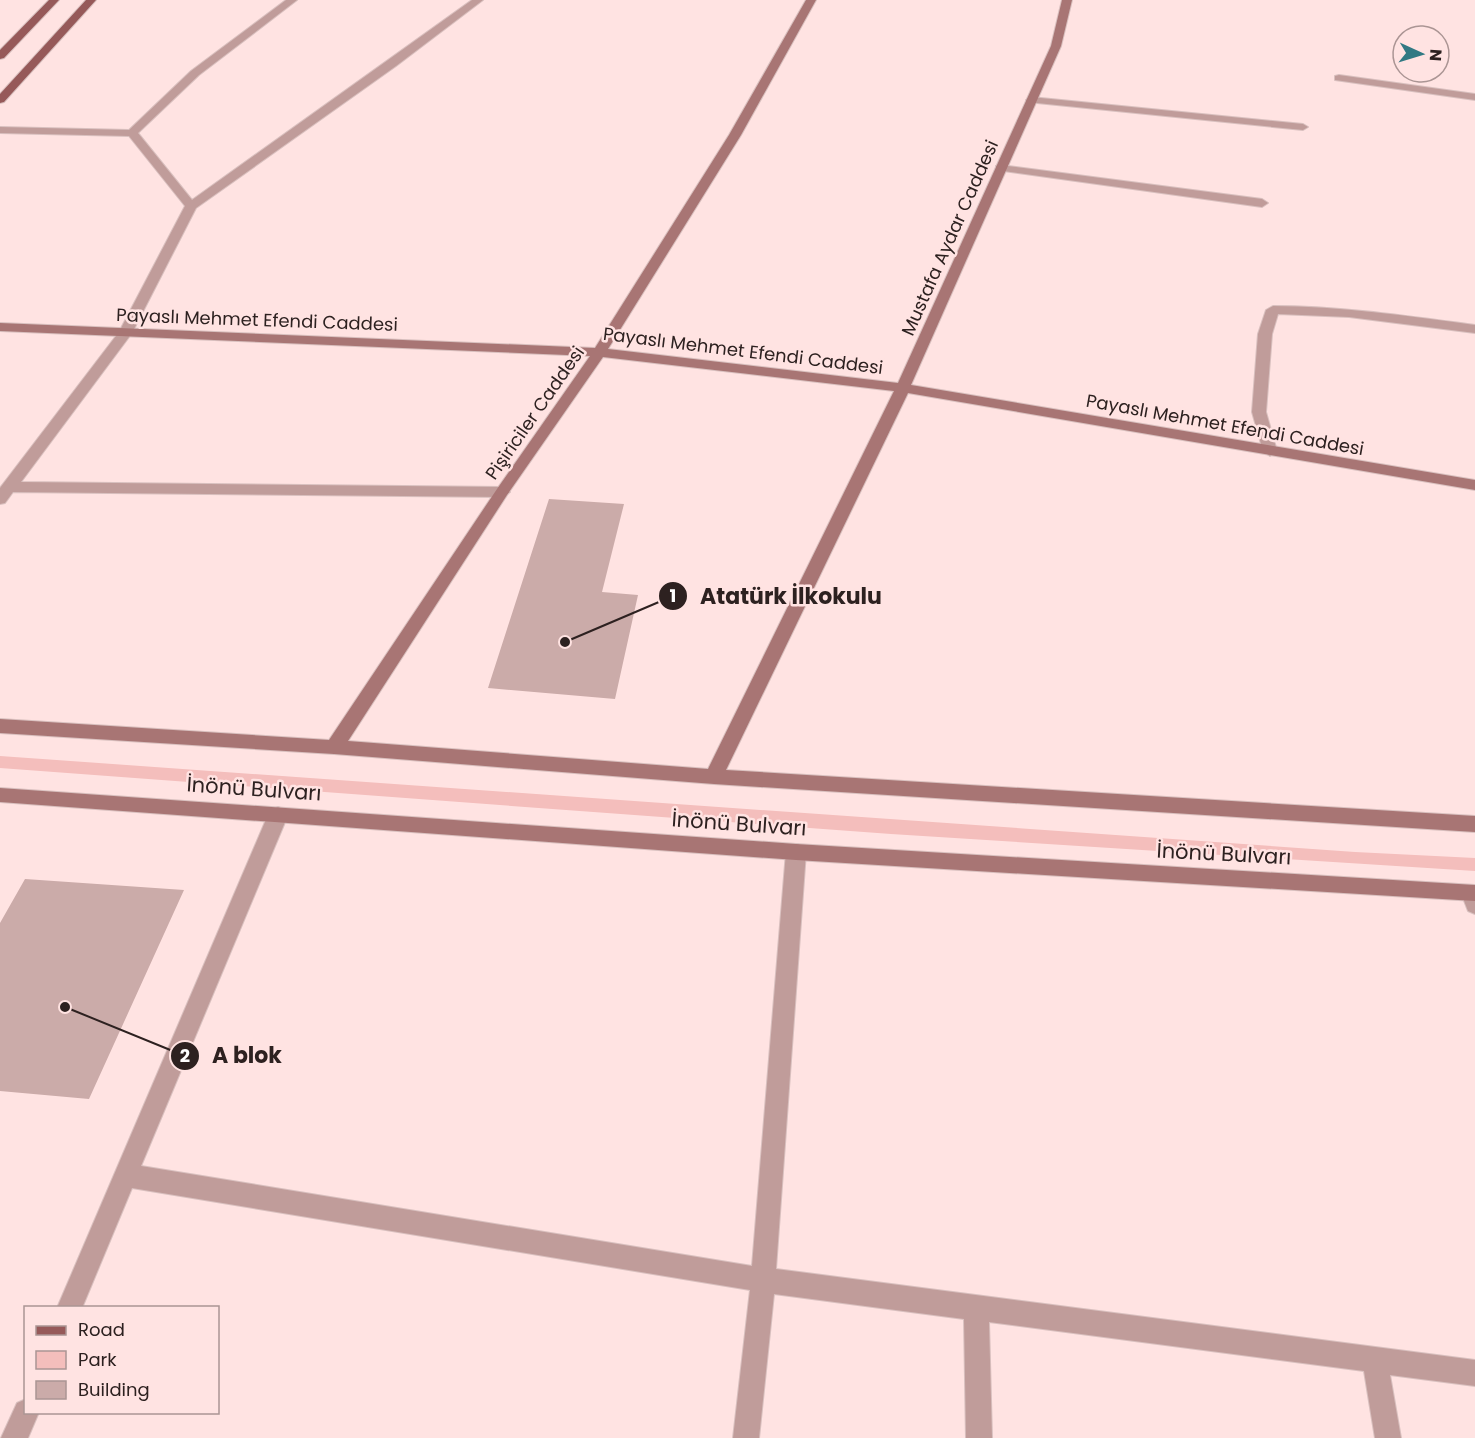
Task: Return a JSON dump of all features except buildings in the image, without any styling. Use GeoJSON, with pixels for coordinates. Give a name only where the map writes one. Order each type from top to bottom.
{"type":"FeatureCollection","features":[{"type":"Feature","properties":{"kind":"main road"},"geometry":{"type":"LineString","coordinates":[[0,56],[54,0]]}},
{"type":"Feature","properties":{"kind":"main road"},"geometry":{"type":"LineString","coordinates":[[0,100],[91,0]]}},
{"type":"Feature","properties":{"kind":"street"},"geometry":{"type":"LineString","coordinates":[[0,130],[132,133],[195,73],[292,0]]}},
{"type":"Feature","properties":{"kind":"street","name":"Pişiriciler Caddesi"},"geometry":{"type":"LineString","coordinates":[[334,747],[502,492],[599,352],[735,135],[811,0]]}},
{"type":"Feature","properties":{"kind":"street","name":"Mustafa Aydar Caddesi"},"geometry":{"type":"LineString","coordinates":[[714,777],[903,388],[1056,46],[1067,0]]}},
{"type":"Feature","properties":{"kind":"street"},"geometry":{"type":"LineString","coordinates":[[4,493],[125,333],[191,206],[392,64],[469,2]]}},
{"type":"Feature","properties":{"kind":"street"},"geometry":{"type":"LineString","coordinates":[[1339,78],[1475,97]]}},
{"type":"Feature","properties":{"kind":"street"},"geometry":{"type":"LineString","coordinates":[[1031,100],[1303,127]]}},
{"type":"Feature","properties":{"kind":"street"},"geometry":{"type":"LineString","coordinates":[[132,133],[191,206]]}},
{"type":"Feature","properties":{"kind":"street"},"geometry":{"type":"LineString","coordinates":[[1000,168],[1262,203]]}},
{"type":"Feature","properties":{"kind":"street"},"geometry":{"type":"LineString","coordinates":[[1270,451],[1259,412],[1265,334],[1273,310],[1304,309],[1475,329]]}},
{"type":"Feature","properties":{"kind":"street","name":"Payaslı Mehmet Efendi Caddesi"},"geometry":{"type":"LineString","coordinates":[[0,327],[599,352],[903,388],[1475,485]]}},
{"type":"Feature","properties":{"kind":"street"},"geometry":{"type":"LineString","coordinates":[[4,493],[502,492]]}},
{"type":"Feature","properties":{"kind":"street"},"geometry":{"type":"LineString","coordinates":[[0,726],[334,747],[714,777],[1475,824]]}},
{"type":"Feature","properties":{"kind":"street","name":"İnönü Bulvarı"},"geometry":{"type":"LineString","coordinates":[[0,795],[796,852],[1474,897]]}},
{"type":"Feature","properties":{"kind":"street"},"geometry":{"type":"LineString","coordinates":[[70,1306],[278,815]]}},
{"type":"Feature","properties":{"kind":"street"},"geometry":{"type":"LineString","coordinates":[[746,1438],[763,1280],[796,852]]}},
{"type":"Feature","properties":{"kind":"street"},"geometry":{"type":"LineString","coordinates":[[125,1175],[763,1280],[1475,1373]]}},
{"type":"Feature","properties":{"kind":"street"},"geometry":{"type":"LineString","coordinates":[[976,1308],[979,1438]]}},
{"type":"Feature","properties":{"kind":"street"},"geometry":{"type":"LineString","coordinates":[[1375,1360],[1388,1438]]}},
{"type":"Feature","properties":{"kind":"street"},"geometry":{"type":"LineString","coordinates":[[14,1438],[25,1414]]}},
{"type":"Feature","properties":{"kind":"green space"},"geometry":{"type":"Polygon","coordinates":[[[0,756],[1355,852],[1475,858],[1475,871],[891,834],[0,768],[0,756]]]}},
{"type":"Feature","properties":{"kind":"place","name":"Atatürk İlkokulu"},"geometry":{"type":"Point","coordinates":[565,642]}},
{"type":"Feature","properties":{"kind":"place","name":"A blok"},"geometry":{"type":"Point","coordinates":[65,1007]}}]}
